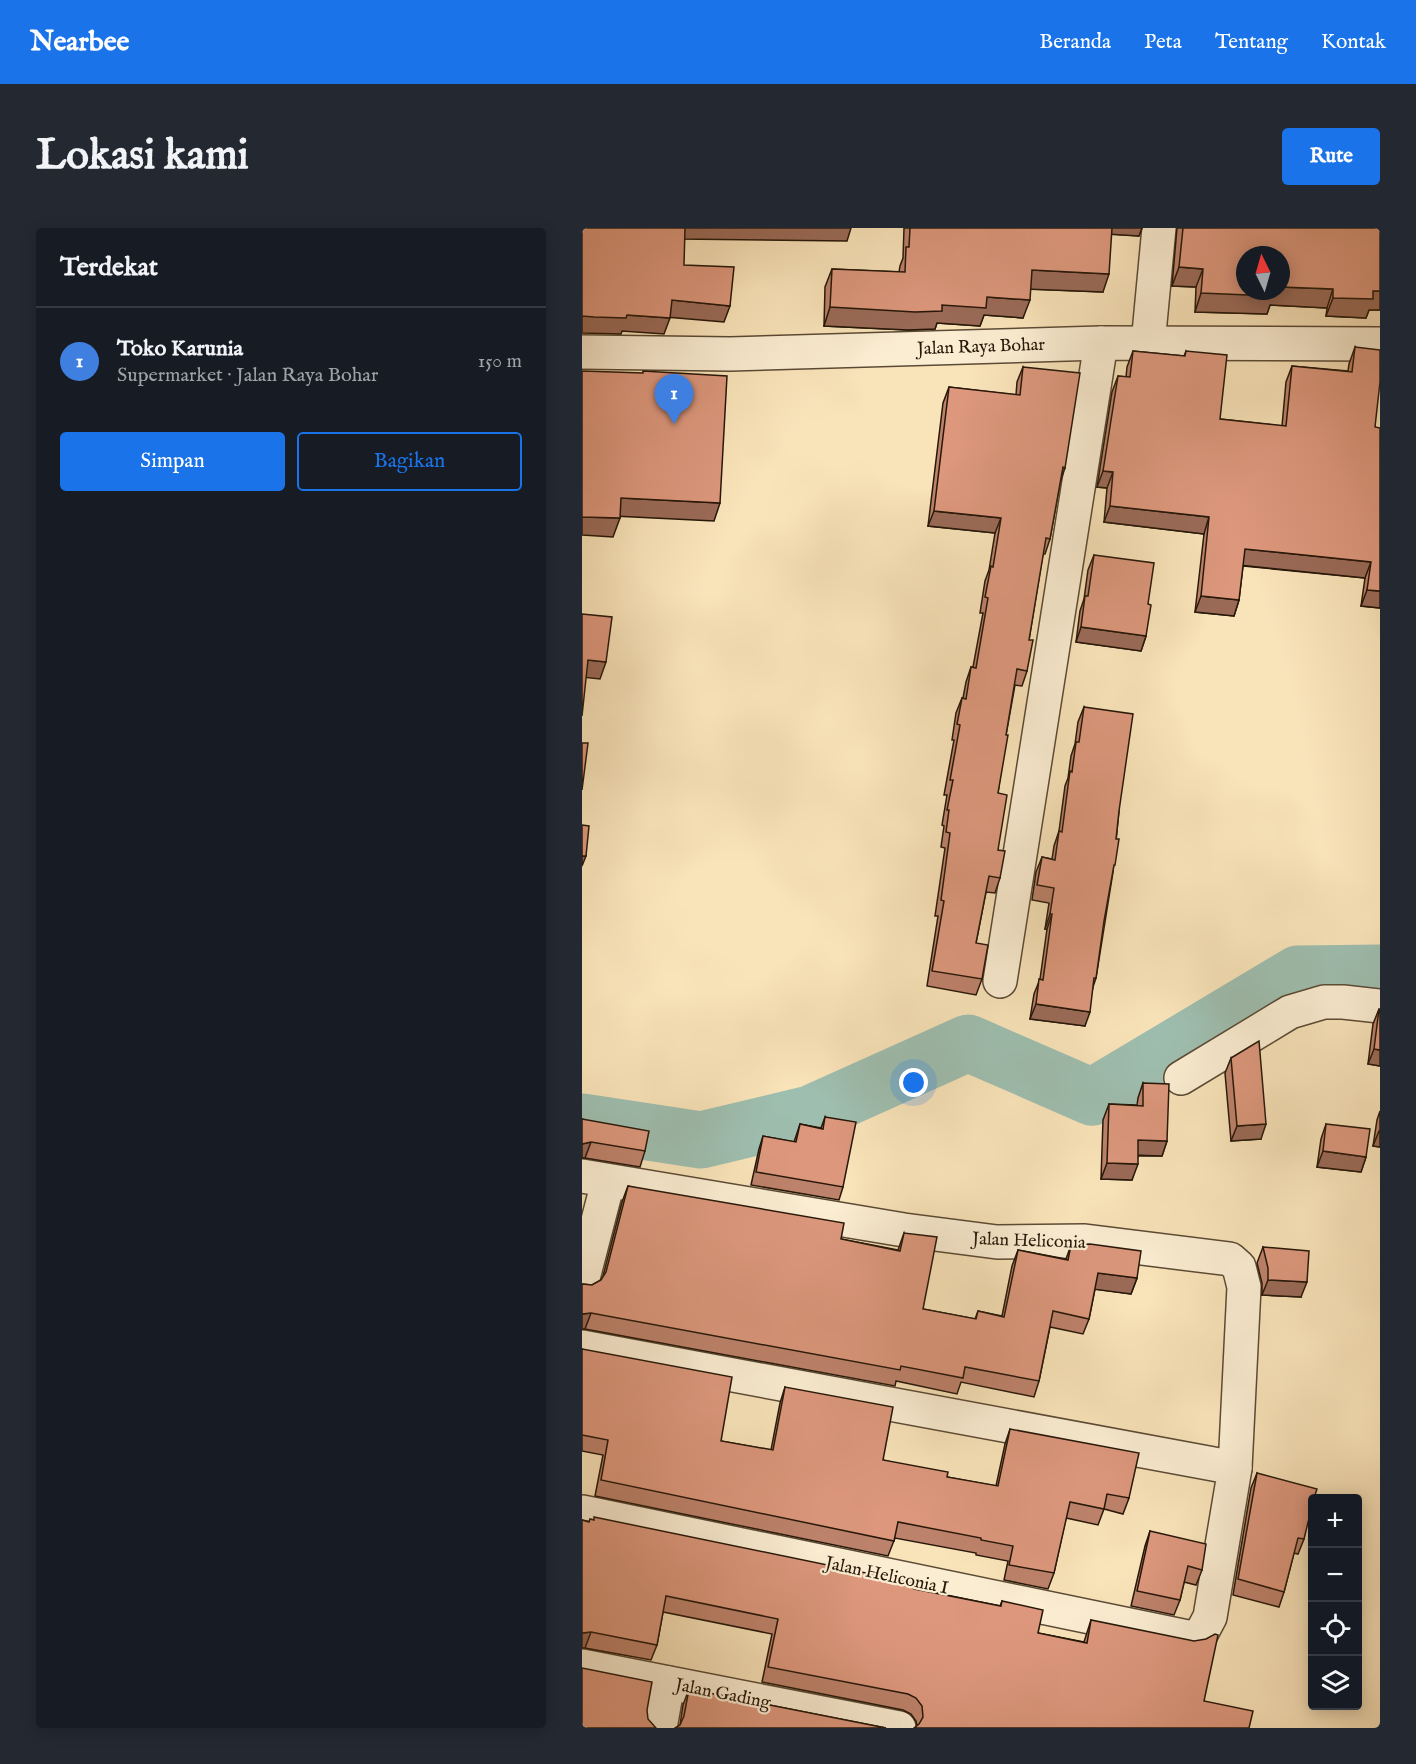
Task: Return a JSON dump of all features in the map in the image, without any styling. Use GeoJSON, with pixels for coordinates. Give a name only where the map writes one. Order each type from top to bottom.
{"type":"FeatureCollection","features":[{"type":"Feature","properties":{"kind":"street"},"geometry":{"type":"LineString","coordinates":[[1148,344],[1159,228]]}},
{"type":"Feature","properties":{"kind":"street"},"geometry":{"type":"LineString","coordinates":[[1000,981],[1101,343]]}},
{"type":"Feature","properties":{"kind":"street","name":"Jalan Raya Bohar"},"geometry":{"type":"LineString","coordinates":[[582,352],[730,354],[1101,343],[1380,344]]}},
{"type":"Feature","properties":{"kind":"street"},"geometry":{"type":"LineString","coordinates":[[1182,1078],[1290,1012],[1324,1002],[1380,1006]]}},
{"type":"Feature","properties":{"kind":"street"},"geometry":{"type":"LineString","coordinates":[[582,1282],[595,1179]]}},
{"type":"Feature","properties":{"kind":"street","name":"Jalan Heliconia"},"geometry":{"type":"LineString","coordinates":[[595,1179],[904,1230],[997,1242],[1084,1241],[1230,1259],[1239,1267],[1244,1287],[1235,1468]]}},
{"type":"Feature","properties":{"kind":"street"},"geometry":{"type":"LineString","coordinates":[[582,1347],[1235,1468]]}},
{"type":"Feature","properties":{"kind":"street","name":"Jalan Heliconia I"},"geometry":{"type":"LineString","coordinates":[[582,1512],[1192,1638],[1202,1632],[1210,1617],[1235,1468]]}},
{"type":"Feature","properties":{"kind":"street","name":"Jalan Gading"},"geometry":{"type":"LineString","coordinates":[[582,1666],[899,1728]]}},
{"type":"Feature","properties":{"kind":"street"},"geometry":{"type":"LineString","coordinates":[[660,1728],[668,1683]]}},
{"type":"Feature","properties":{"kind":"building"},"geometry":{"type":"Polygon","coordinates":[[[582,228],[685,228],[684,265],[734,267],[730,306],[672,300],[670,318],[627,315],[626,318],[582,316],[582,228]]]}},
{"type":"Feature","properties":{"kind":"building"},"geometry":{"type":"Polygon","coordinates":[[[910,228],[1112,228],[1109,274],[1032,270],[1030,300],[987,297],[986,308],[942,305],[942,311],[915,312],[830,307],[832,269],[905,272],[906,247],[909,247],[910,228]]]}},
{"type":"Feature","properties":{"kind":"building"},"geometry":{"type":"Polygon","coordinates":[[[1183,228],[1380,228],[1380,291],[1373,291],[1373,299],[1333,298],[1333,289],[1290,287],[1290,246],[1236,246],[1236,294],[1201,293],[1203,269],[1179,267],[1183,228]]]}},
{"type":"Feature","properties":{"kind":"building"},"geometry":{"type":"Polygon","coordinates":[[[1355,347],[1380,350],[1380,382],[1375,427],[1380,428],[1380,591],[1367,590],[1371,562],[1245,549],[1239,600],[1201,596],[1209,517],[1110,506],[1113,472],[1103,471],[1118,376],[1130,377],[1133,351],[1185,356],[1186,351],[1227,355],[1220,419],[1286,426],[1292,366],[1352,372],[1355,347]]]}},
{"type":"Feature","properties":{"kind":"building"},"geometry":{"type":"Polygon","coordinates":[[[1023,367],[1080,373],[1065,468],[1063,467],[1050,539],[1046,538],[1029,640],[1033,640],[1027,671],[1017,669],[1006,735],[1008,735],[998,793],[1007,795],[998,850],[1005,851],[1000,878],[989,876],[976,943],[988,945],[982,979],[932,971],[944,901],[941,900],[950,833],[946,832],[949,810],[947,810],[960,725],[957,724],[962,698],[966,699],[971,667],[976,668],[988,598],[985,597],[991,566],[993,567],[1001,518],[934,511],[949,387],[1020,395],[1023,367]]]}},
{"type":"Feature","properties":{"kind":"building"},"geometry":{"type":"Polygon","coordinates":[[[582,371],[643,373],[643,371],[727,376],[720,503],[621,498],[620,518],[582,517],[582,371]]]}},
{"type":"Feature","properties":{"kind":"building"},"geometry":{"type":"Polygon","coordinates":[[[1094,555],[1154,563],[1146,636],[1081,627],[1094,555]]]}},
{"type":"Feature","properties":{"kind":"building"},"geometry":{"type":"Polygon","coordinates":[[[582,614],[612,617],[606,662],[588,660],[582,716],[582,614]]]}},
{"type":"Feature","properties":{"kind":"building"},"geometry":{"type":"Polygon","coordinates":[[[1084,707],[1133,714],[1119,811],[1116,839],[1119,839],[1090,1012],[1036,1004],[1039,979],[1043,980],[1054,888],[1037,885],[1042,857],[1055,860],[1059,831],[1062,832],[1070,771],[1072,772],[1076,742],[1079,742],[1084,707]]]}},
{"type":"Feature","properties":{"kind":"building"},"geometry":{"type":"Polygon","coordinates":[[[582,743],[588,743],[582,790],[582,743]]]}},
{"type":"Feature","properties":{"kind":"building"},"geometry":{"type":"Polygon","coordinates":[[[582,825],[589,826],[586,856],[582,856],[582,825]]]}},
{"type":"Feature","properties":{"kind":"building"},"geometry":{"type":"Polygon","coordinates":[[[1380,1009],[1380,1050],[1374,1049],[1380,1009]]]}},
{"type":"Feature","properties":{"kind":"building"},"geometry":{"type":"Polygon","coordinates":[[[1259,1041],[1266,1124],[1237,1126],[1231,1058],[1259,1041]]]}},
{"type":"Feature","properties":{"kind":"building"},"geometry":{"type":"Polygon","coordinates":[[[1143,1083],[1169,1084],[1167,1141],[1138,1140],[1138,1164],[1107,1163],[1109,1104],[1143,1106],[1143,1083]]]}},
{"type":"Feature","properties":{"kind":"building"},"geometry":{"type":"Polygon","coordinates":[[[825,1117],[856,1122],[843,1187],[756,1172],[763,1136],[796,1142],[800,1124],[823,1129],[825,1117]]]}},
{"type":"Feature","properties":{"kind":"building"},"geometry":{"type":"Polygon","coordinates":[[[582,1119],[649,1131],[645,1151],[591,1142],[582,1144],[582,1119]]]}},
{"type":"Feature","properties":{"kind":"building"},"geometry":{"type":"Polygon","coordinates":[[[1326,1124],[1370,1129],[1366,1157],[1323,1151],[1326,1124]]]}},
{"type":"Feature","properties":{"kind":"building"},"geometry":{"type":"Polygon","coordinates":[[[628,1186],[844,1223],[841,1239],[900,1251],[904,1233],[937,1237],[923,1309],[976,1319],[978,1311],[1004,1317],[1018,1250],[1068,1260],[1071,1245],[1090,1244],[1141,1251],[1137,1278],[1098,1273],[1089,1319],[1053,1311],[1039,1381],[965,1367],[963,1378],[901,1366],[900,1370],[591,1313],[582,1314],[582,1284],[592,1285],[601,1280],[606,1272],[628,1186]]]}},
{"type":"Feature","properties":{"kind":"building"},"geometry":{"type":"Polygon","coordinates":[[[1263,1247],[1309,1251],[1307,1282],[1268,1280],[1263,1247]]]}},
{"type":"Feature","properties":{"kind":"building"},"geometry":{"type":"Polygon","coordinates":[[[582,1349],[732,1377],[721,1441],[773,1450],[785,1387],[893,1407],[883,1460],[948,1472],[947,1477],[998,1486],[1010,1429],[1139,1453],[1129,1498],[1107,1494],[1104,1509],[1070,1502],[1054,1573],[1009,1565],[1013,1546],[981,1540],[981,1538],[898,1522],[894,1541],[601,1480],[608,1440],[582,1435],[582,1349]]]}},
{"type":"Feature","properties":{"kind":"building"},"geometry":{"type":"Polygon","coordinates":[[[1257,1473],[1317,1489],[1315,1494],[1308,1494],[1308,1522],[1304,1539],[1298,1538],[1284,1592],[1238,1579],[1257,1473]]]}},
{"type":"Feature","properties":{"kind":"building"},"geometry":{"type":"Polygon","coordinates":[[[594,1517],[915,1583],[914,1589],[1001,1606],[1002,1601],[1043,1610],[1038,1633],[1087,1643],[1091,1620],[1194,1641],[1206,1639],[1215,1634],[1218,1635],[1204,1701],[1253,1711],[1249,1728],[914,1728],[923,1717],[922,1706],[916,1698],[908,1694],[768,1667],[778,1619],[666,1596],[657,1645],[591,1632],[582,1633],[582,1520],[589,1522],[590,1519],[594,1520],[594,1517]]]}},
{"type":"Feature","properties":{"kind":"building"},"geometry":{"type":"Polygon","coordinates":[[[1150,1531],[1206,1544],[1202,1570],[1188,1566],[1180,1600],[1137,1591],[1150,1531]]]}},
{"type":"Feature","properties":{"kind":"building"},"geometry":{"type":"Polygon","coordinates":[[[582,1668],[652,1682],[647,1710],[648,1719],[656,1728],[582,1728],[582,1668]]]}},
{"type":"Feature","properties":{"kind":"building"},"geometry":{"type":"Polygon","coordinates":[[[689,1689],[886,1728],[675,1728],[680,1725],[684,1716],[689,1689]]]}},
{"type":"Feature","properties":{"kind":"waterway"},"geometry":{"type":"LineString","coordinates":[[582,1122],[701,1140],[810,1114],[968,1043],[1092,1097],[1298,974],[1380,973]]}},
{"type":"Feature","properties":{"kind":"place","name":"Toko Karunia"},"geometry":{"type":"Point","coordinates":[674,424]}}]}
